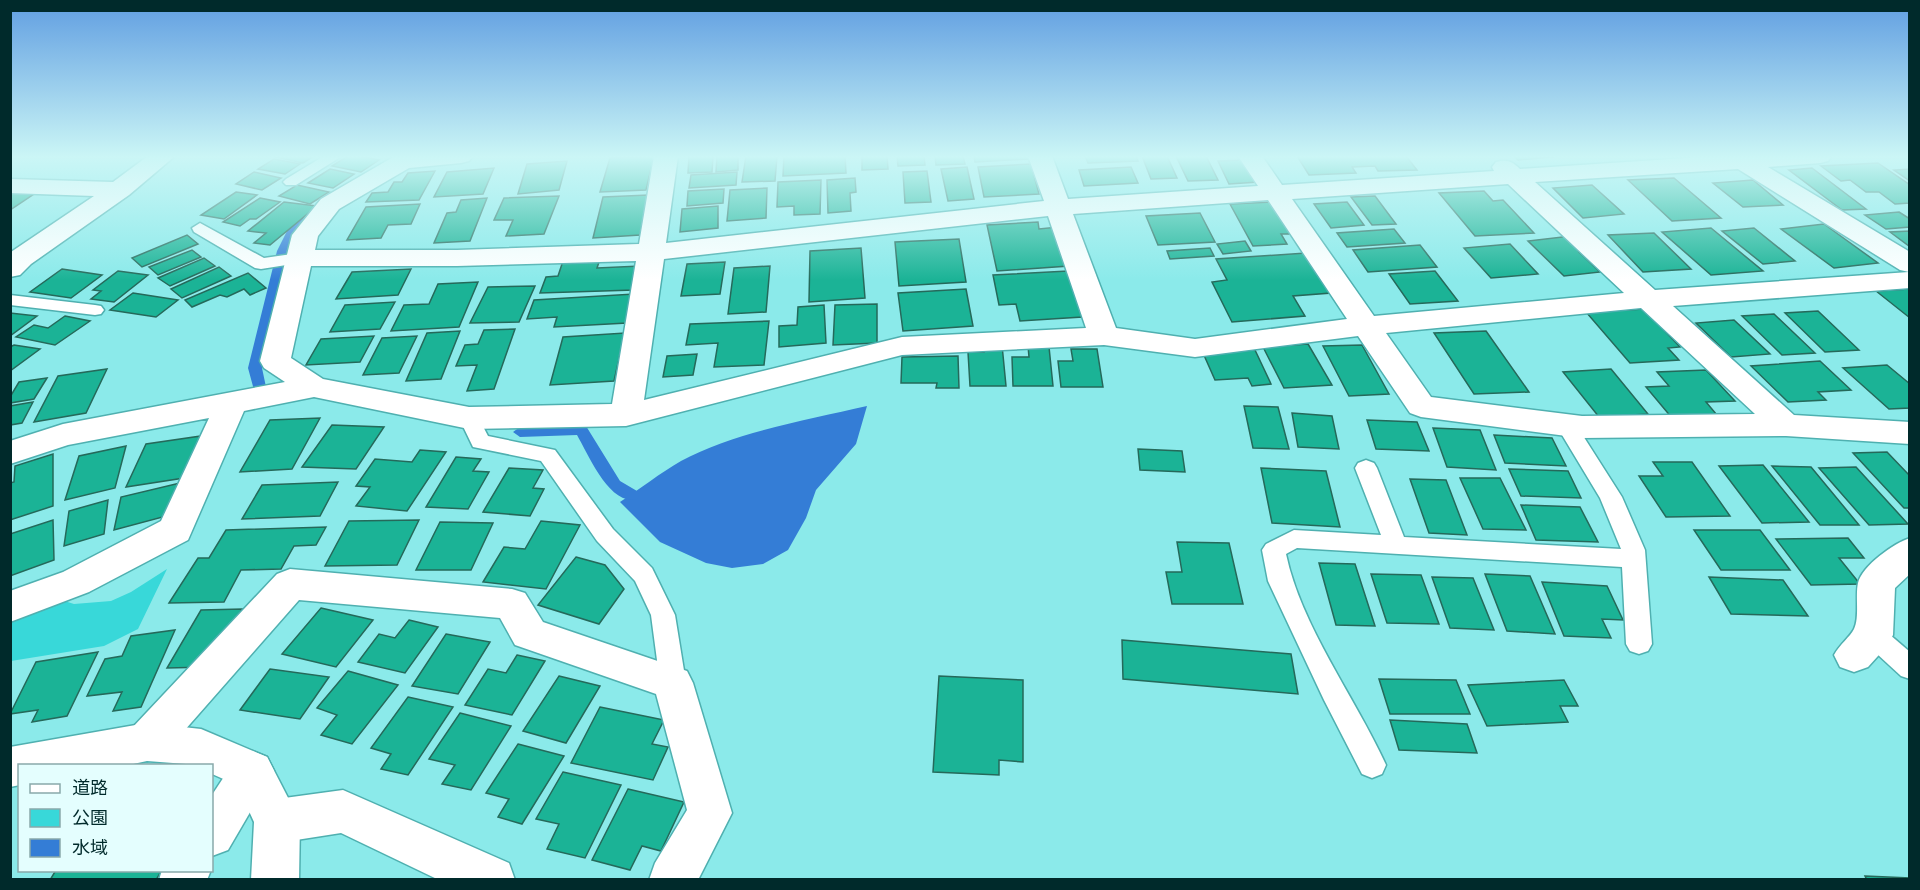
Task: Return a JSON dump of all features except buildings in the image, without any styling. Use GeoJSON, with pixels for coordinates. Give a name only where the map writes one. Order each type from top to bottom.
{"type":"FeatureCollection","features":[{"type":"Feature","properties":{"kind":"street"},"geometry":{"type":"LineString","coordinates":[[12,266],[109,198]]}},
{"type":"Feature","properties":{"kind":"street"},"geometry":{"type":"LineString","coordinates":[[314,387],[275,361],[305,235],[330,204],[340,198]]}},
{"type":"Feature","properties":{"kind":"street"},"geometry":{"type":"LineString","coordinates":[[626,415],[660,198]]}},
{"type":"Feature","properties":{"kind":"street"},"geometry":{"type":"LineString","coordinates":[[1055,198],[1104,336]]}},
{"type":"Feature","properties":{"kind":"street"},"geometry":{"type":"LineString","coordinates":[[299,258],[457,258],[653,252],[1059,207],[1195,198]]}},
{"type":"Feature","properties":{"kind":"street"},"geometry":{"type":"LineString","coordinates":[[1278,198],[1421,406],[1582,427],[1786,426],[1910,434]]}},
{"type":"Feature","properties":{"kind":"street"},"geometry":{"type":"LineString","coordinates":[[1537,198],[1786,426]]}},
{"type":"Feature","properties":{"kind":"street"},"geometry":{"type":"LineString","coordinates":[[1802,198],[1910,264]]}},
{"type":"Feature","properties":{"kind":"street"},"geometry":{"type":"LineString","coordinates":[[10,453],[63,435],[314,387],[470,418],[626,415],[902,346],[1104,336],[1195,348],[1365,326],[1646,299],[1910,280]]}},
{"type":"Feature","properties":{"kind":"street"},"geometry":{"type":"LineString","coordinates":[[10,607],[76,582],[176,530],[232,403]]}},
{"type":"Feature","properties":{"kind":"street"},"geometry":{"type":"LineString","coordinates":[[1864,645],[1877,582],[1910,552]]}},
{"type":"Feature","properties":{"kind":"street"},"geometry":{"type":"LineString","coordinates":[[147,741],[290,584],[512,604],[529,634],[672,683],[710,813],[672,879]]}},
{"type":"Feature","properties":{"kind":"street"},"geometry":{"type":"LineString","coordinates":[[26,764],[147,741],[201,748],[252,771],[277,821],[275,879]]}},
{"type":"Feature","properties":{"kind":"street"},"geometry":{"type":"LineString","coordinates":[[213,832],[252,771]]}},
{"type":"Feature","properties":{"kind":"street"},"geometry":{"type":"LineString","coordinates":[[277,821],[343,811],[492,879]]}},
{"type":"Feature","properties":{"kind":"lane"},"geometry":{"type":"LineString","coordinates":[[200,228],[261,264],[299,258]]}},
{"type":"Feature","properties":{"kind":"lane"},"geometry":{"type":"LineString","coordinates":[[10,300],[95,310]]}},
{"type":"Feature","properties":{"kind":"lane"},"geometry":{"type":"LineString","coordinates":[[470,418],[480,442],[548,455],[605,535],[644,575],[663,615],[672,683]]}},
{"type":"Feature","properties":{"kind":"lane"},"geometry":{"type":"LineString","coordinates":[[1566,425],[1611,497],[1633,550],[1639,644]]}},
{"type":"Feature","properties":{"kind":"lane"},"geometry":{"type":"LineString","coordinates":[[1366,468],[1395,545]]}},
{"type":"Feature","properties":{"kind":"lane"},"geometry":{"type":"LineString","coordinates":[[1372,765],[1333,692],[1280,580],[1274,550],[1294,539],[1634,559]]}},
{"type":"Feature","properties":{"kind":"lane"},"geometry":{"type":"LineString","coordinates":[[1864,645],[1910,668]]}},
{"type":"Feature","properties":{"kind":"green space"},"geometry":{"type":"Polygon","coordinates":[[[167,569],[138,629],[104,646],[11,661],[11,615],[55,598],[74,604],[111,601],[131,592],[167,569]]]}},
{"type":"Feature","properties":{"kind":"water"},"geometry":{"type":"Polygon","coordinates":[[[867,406],[856,444],[816,490],[806,518],[788,550],[763,564],[732,568],[706,563],[660,542],[620,502],[681,461],[724,442],[772,428],[867,406]]]}},
{"type":"Feature","properties":{"kind":"waterway"},"geometry":{"type":"LineString","coordinates":[[259,387],[255,368],[283,251],[291,234],[314,210]]}},
{"type":"Feature","properties":{"kind":"waterway"},"geometry":{"type":"LineString","coordinates":[[520,432],[581,430],[614,485],[631,495]]}}]}
